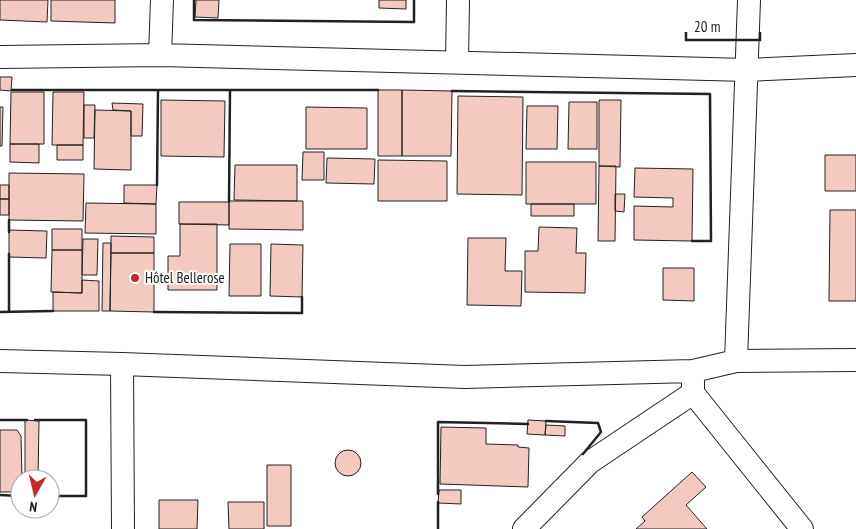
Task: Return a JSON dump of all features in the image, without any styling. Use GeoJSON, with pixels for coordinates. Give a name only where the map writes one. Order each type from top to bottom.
{"type":"FeatureCollection","features":[{"type":"Feature","properties":{"kind":"street"},"geometry":{"type":"LineString","coordinates":[[160,55],[162,0]]}},
{"type":"Feature","properties":{"kind":"street"},"geometry":{"type":"LineString","coordinates":[[457,62],[458,0]]}},
{"type":"Feature","properties":{"kind":"street"},"geometry":{"type":"LineString","coordinates":[[736,361],[748,70],[749,0]]}},
{"type":"Feature","properties":{"kind":"street"},"geometry":{"type":"LineString","coordinates":[[0,57],[160,55],[748,70],[856,65]]}},
{"type":"Feature","properties":{"kind":"street"},"geometry":{"type":"LineString","coordinates":[[0,362],[122,364],[465,377],[693,371],[736,361],[856,360]]}},
{"type":"Feature","properties":{"kind":"street"},"geometry":{"type":"LineString","coordinates":[[122,364],[123,529]]}},
{"type":"Feature","properties":{"kind":"street"},"geometry":{"type":"LineString","coordinates":[[693,371],[693,393],[802,529]]}},
{"type":"Feature","properties":{"kind":"street"},"geometry":{"type":"LineString","coordinates":[[524,529],[590,462],[693,393]]}},
{"type":"Feature","properties":{"kind":"building"},"geometry":{"type":"Polygon","coordinates":[[[0,0],[48,0],[47,22],[0,20],[0,0]]]}},
{"type":"Feature","properties":{"kind":"building"},"geometry":{"type":"Polygon","coordinates":[[[51,0],[115,0],[115,23],[51,21],[51,0]]]}},
{"type":"Feature","properties":{"kind":"building"},"geometry":{"type":"Polygon","coordinates":[[[196,0],[219,0],[218,18],[195,17],[196,0]]]}},
{"type":"Feature","properties":{"kind":"building"},"geometry":{"type":"Polygon","coordinates":[[[379,0],[406,0],[406,9],[379,8],[379,0]]]}},
{"type":"Feature","properties":{"kind":"building"},"geometry":{"type":"Polygon","coordinates":[[[0,77],[12,77],[11,91],[0,90],[0,77]]]}},
{"type":"Feature","properties":{"kind":"building"},"geometry":{"type":"Polygon","coordinates":[[[378,90],[402,90],[402,156],[378,156],[378,90]]]}},
{"type":"Feature","properties":{"kind":"building"},"geometry":{"type":"Polygon","coordinates":[[[402,90],[452,91],[451,156],[402,156],[402,90]]]}},
{"type":"Feature","properties":{"kind":"building"},"geometry":{"type":"Polygon","coordinates":[[[11,92],[44,92],[44,144],[10,144],[11,92]]]}},
{"type":"Feature","properties":{"kind":"building"},"geometry":{"type":"Polygon","coordinates":[[[53,92],[84,92],[83,145],[52,145],[53,92]]]}},
{"type":"Feature","properties":{"kind":"building"},"geometry":{"type":"Polygon","coordinates":[[[458,96],[523,97],[522,195],[457,194],[458,96]]]}},
{"type":"Feature","properties":{"kind":"building"},"geometry":{"type":"Polygon","coordinates":[[[161,100],[225,101],[224,157],[161,156],[161,100]]]}},
{"type":"Feature","properties":{"kind":"building"},"geometry":{"type":"Polygon","coordinates":[[[599,100],[621,100],[620,167],[599,166],[599,100]]]}},
{"type":"Feature","properties":{"kind":"building"},"geometry":{"type":"Polygon","coordinates":[[[569,102],[597,102],[597,149],[568,149],[569,102]]]}},
{"type":"Feature","properties":{"kind":"building"},"geometry":{"type":"Polygon","coordinates":[[[112,103],[143,104],[142,136],[131,136],[131,111],[113,110],[112,103]]]}},
{"type":"Feature","properties":{"kind":"building"},"geometry":{"type":"Polygon","coordinates":[[[84,105],[95,105],[94,138],[84,138],[84,105]]]}},
{"type":"Feature","properties":{"kind":"building"},"geometry":{"type":"Polygon","coordinates":[[[527,106],[558,106],[557,149],[526,149],[527,106]]]}},
{"type":"Feature","properties":{"kind":"building"},"geometry":{"type":"Polygon","coordinates":[[[0,107],[3,107],[2,146],[0,146],[0,107]]]}},
{"type":"Feature","properties":{"kind":"building"},"geometry":{"type":"Polygon","coordinates":[[[306,107],[367,108],[367,149],[306,149],[306,107]]]}},
{"type":"Feature","properties":{"kind":"building"},"geometry":{"type":"Polygon","coordinates":[[[95,110],[131,111],[131,170],[94,169],[95,110]]]}},
{"type":"Feature","properties":{"kind":"building"},"geometry":{"type":"Polygon","coordinates":[[[10,144],[39,144],[39,163],[10,162],[10,144]]]}},
{"type":"Feature","properties":{"kind":"building"},"geometry":{"type":"Polygon","coordinates":[[[57,145],[83,145],[83,160],[57,160],[57,145]]]}},
{"type":"Feature","properties":{"kind":"building"},"geometry":{"type":"Polygon","coordinates":[[[303,152],[324,152],[324,180],[302,180],[303,152]]]}},
{"type":"Feature","properties":{"kind":"building"},"geometry":{"type":"Polygon","coordinates":[[[825,155],[856,155],[856,191],[825,191],[825,155]]]}},
{"type":"Feature","properties":{"kind":"building"},"geometry":{"type":"Polygon","coordinates":[[[327,158],[375,159],[374,184],[326,183],[327,158]]]}},
{"type":"Feature","properties":{"kind":"building"},"geometry":{"type":"Polygon","coordinates":[[[378,160],[447,161],[447,201],[378,201],[378,160]]]}},
{"type":"Feature","properties":{"kind":"building"},"geometry":{"type":"Polygon","coordinates":[[[526,162],[596,162],[596,204],[526,204],[526,162]]]}},
{"type":"Feature","properties":{"kind":"building"},"geometry":{"type":"Polygon","coordinates":[[[235,165],[297,165],[297,201],[234,200],[235,165]]]}},
{"type":"Feature","properties":{"kind":"building"},"geometry":{"type":"Polygon","coordinates":[[[599,166],[616,166],[615,241],[598,241],[599,166]]]}},
{"type":"Feature","properties":{"kind":"building"},"geometry":{"type":"Polygon","coordinates":[[[635,168],[693,169],[692,241],[634,240],[634,206],[673,207],[673,198],[634,197],[635,168]]]}},
{"type":"Feature","properties":{"kind":"building"},"geometry":{"type":"Polygon","coordinates":[[[9,173],[84,174],[83,221],[9,220],[9,173]]]}},
{"type":"Feature","properties":{"kind":"building"},"geometry":{"type":"Polygon","coordinates":[[[0,185],[9,185],[9,199],[0,199],[0,185]]]}},
{"type":"Feature","properties":{"kind":"building"},"geometry":{"type":"Polygon","coordinates":[[[124,185],[157,185],[156,204],[124,203],[124,185]]]}},
{"type":"Feature","properties":{"kind":"building"},"geometry":{"type":"Polygon","coordinates":[[[615,194],[625,194],[624,212],[615,211],[615,194]]]}},
{"type":"Feature","properties":{"kind":"building"},"geometry":{"type":"Polygon","coordinates":[[[0,199],[9,199],[9,215],[0,215],[0,199]]]}},
{"type":"Feature","properties":{"kind":"building"},"geometry":{"type":"Polygon","coordinates":[[[229,201],[303,201],[303,230],[229,229],[229,201]]]}},
{"type":"Feature","properties":{"kind":"building"},"geometry":{"type":"Polygon","coordinates":[[[179,202],[229,202],[229,225],[179,224],[179,202]]]}},
{"type":"Feature","properties":{"kind":"building"},"geometry":{"type":"Polygon","coordinates":[[[86,203],[156,204],[156,234],[85,233],[86,203]]]}},
{"type":"Feature","properties":{"kind":"building"},"geometry":{"type":"Polygon","coordinates":[[[531,204],[574,204],[574,216],[531,216],[531,204]]]}},
{"type":"Feature","properties":{"kind":"building"},"geometry":{"type":"Polygon","coordinates":[[[830,210],[856,210],[856,301],[829,301],[830,210]]]}},
{"type":"Feature","properties":{"kind":"building"},"geometry":{"type":"Polygon","coordinates":[[[180,224],[217,224],[217,290],[168,290],[168,256],[180,256],[180,224]]]}},
{"type":"Feature","properties":{"kind":"building"},"geometry":{"type":"Polygon","coordinates":[[[539,227],[577,228],[576,253],[586,253],[585,293],[525,292],[525,251],[538,251],[539,227]]]}},
{"type":"Feature","properties":{"kind":"building"},"geometry":{"type":"Polygon","coordinates":[[[52,229],[82,229],[82,250],[52,250],[52,229]]]}},
{"type":"Feature","properties":{"kind":"building"},"geometry":{"type":"Polygon","coordinates":[[[9,230],[47,231],[46,258],[9,257],[9,230]]]}},
{"type":"Feature","properties":{"kind":"building"},"geometry":{"type":"Polygon","coordinates":[[[111,236],[154,237],[154,253],[111,253],[111,236]]]}},
{"type":"Feature","properties":{"kind":"building"},"geometry":{"type":"Polygon","coordinates":[[[468,238],[506,238],[505,271],[522,271],[521,306],[467,305],[468,238]]]}},
{"type":"Feature","properties":{"kind":"building"},"geometry":{"type":"Polygon","coordinates":[[[83,239],[98,239],[97,275],[82,275],[83,239]]]}},
{"type":"Feature","properties":{"kind":"building"},"geometry":{"type":"Polygon","coordinates":[[[103,243],[111,243],[110,311],[102,311],[103,243]]]}},
{"type":"Feature","properties":{"kind":"building"},"geometry":{"type":"Polygon","coordinates":[[[230,244],[261,244],[261,296],[229,296],[230,244]]]}},
{"type":"Feature","properties":{"kind":"building"},"geometry":{"type":"Polygon","coordinates":[[[271,244],[303,245],[302,297],[270,296],[271,244]]]}},
{"type":"Feature","properties":{"kind":"building"},"geometry":{"type":"Polygon","coordinates":[[[52,250],[82,250],[82,293],[51,292],[52,250]]]}},
{"type":"Feature","properties":{"kind":"building"},"geometry":{"type":"Polygon","coordinates":[[[111,253],[154,253],[154,312],[110,311],[111,253]]]}},
{"type":"Feature","properties":{"kind":"building"},"geometry":{"type":"Polygon","coordinates":[[[663,268],[694,268],[694,301],[663,300],[663,268]]]}},
{"type":"Feature","properties":{"kind":"building"},"geometry":{"type":"Polygon","coordinates":[[[82,280],[99,281],[99,311],[53,311],[53,292],[82,293],[82,280]]]}},
{"type":"Feature","properties":{"kind":"building"},"geometry":{"type":"Polygon","coordinates":[[[25,420],[39,421],[38,469],[25,469],[25,420]]]}},
{"type":"Feature","properties":{"kind":"building"},"geometry":{"type":"Polygon","coordinates":[[[528,420],[546,421],[545,435],[527,434],[528,420]]]}},
{"type":"Feature","properties":{"kind":"building"},"geometry":{"type":"Polygon","coordinates":[[[546,425],[565,426],[565,436],[545,435],[546,425]]]}},
{"type":"Feature","properties":{"kind":"building"},"geometry":{"type":"Polygon","coordinates":[[[441,427],[486,428],[486,444],[518,445],[518,447],[529,448],[528,487],[440,484],[441,427]]]}},
{"type":"Feature","properties":{"kind":"building"},"geometry":{"type":"Polygon","coordinates":[[[0,430],[17,430],[21,436],[22,469],[10,469],[10,492],[0,492],[0,430]]]}},
{"type":"Feature","properties":{"kind":"building"},"geometry":{"type":"Polygon","coordinates":[[[348,450],[357,454],[361,463],[357,472],[348,476],[339,472],[335,463],[339,454],[348,450]]]}},
{"type":"Feature","properties":{"kind":"building"},"geometry":{"type":"Polygon","coordinates":[[[267,465],[291,465],[291,526],[267,526],[267,465]]]}},
{"type":"Feature","properties":{"kind":"building"},"geometry":{"type":"Polygon","coordinates":[[[692,472],[706,487],[686,505],[707,529],[636,529],[645,521],[642,517],[692,472]]]}},
{"type":"Feature","properties":{"kind":"building"},"geometry":{"type":"Polygon","coordinates":[[[439,490],[461,490],[461,504],[438,503],[439,490]]]}},
{"type":"Feature","properties":{"kind":"building"},"geometry":{"type":"Polygon","coordinates":[[[159,500],[198,500],[197,529],[159,529],[159,500]]]}},
{"type":"Feature","properties":{"kind":"building"},"geometry":{"type":"Polygon","coordinates":[[[228,502],[264,502],[264,529],[229,529],[228,502]]]}},
{"type":"Feature","properties":{"kind":"wall"},"geometry":{"type":"LineString","coordinates":[[194,0],[194,20],[414,22],[414,0]]}},
{"type":"Feature","properties":{"kind":"wall"},"geometry":{"type":"LineString","coordinates":[[12,90],[378,90]]}},
{"type":"Feature","properties":{"kind":"wall"},"geometry":{"type":"LineString","coordinates":[[157,185],[158,90]]}},
{"type":"Feature","properties":{"kind":"wall"},"geometry":{"type":"LineString","coordinates":[[229,201],[230,90]]}},
{"type":"Feature","properties":{"kind":"wall"},"geometry":{"type":"LineString","coordinates":[[452,91],[710,94],[711,241],[692,241]]}},
{"type":"Feature","properties":{"kind":"wall"},"geometry":{"type":"LineString","coordinates":[[9,220],[9,232]]}},
{"type":"Feature","properties":{"kind":"wall"},"geometry":{"type":"LineString","coordinates":[[9,254],[9,312]]}},
{"type":"Feature","properties":{"kind":"wall"},"geometry":{"type":"LineString","coordinates":[[154,312],[302,313],[302,297]]}},
{"type":"Feature","properties":{"kind":"wall"},"geometry":{"type":"LineString","coordinates":[[0,312],[53,311]]}},
{"type":"Feature","properties":{"kind":"wall"},"geometry":{"type":"LineString","coordinates":[[0,420],[27,420]]}},
{"type":"Feature","properties":{"kind":"wall"},"geometry":{"type":"LineString","coordinates":[[35,420],[86,420],[86,496],[60,496]]}},
{"type":"Feature","properties":{"kind":"wall"},"geometry":{"type":"LineString","coordinates":[[546,421],[598,423],[601,432],[583,454]]}},
{"type":"Feature","properties":{"kind":"wall"},"geometry":{"type":"LineString","coordinates":[[438,494],[438,422],[528,424]]}},
{"type":"Feature","properties":{"kind":"wall"},"geometry":{"type":"LineString","coordinates":[[0,495],[10,496]]}},
{"type":"Feature","properties":{"kind":"wall"},"geometry":{"type":"LineString","coordinates":[[438,502],[438,529]]}},
{"type":"Feature","properties":{"kind":"place","name":"Hôtel Bellerose"},"geometry":{"type":"Point","coordinates":[135,278]}}]}
